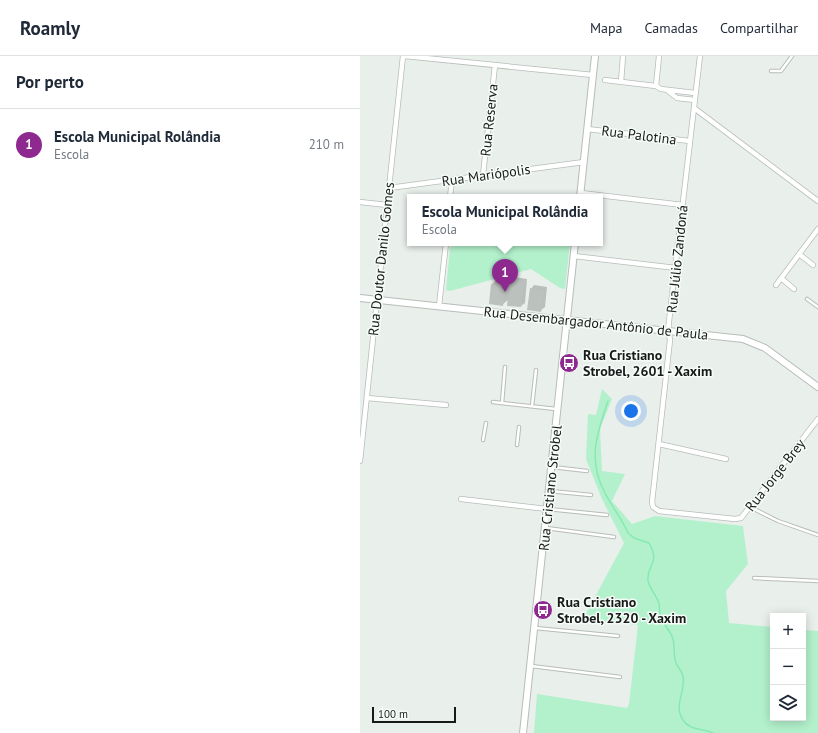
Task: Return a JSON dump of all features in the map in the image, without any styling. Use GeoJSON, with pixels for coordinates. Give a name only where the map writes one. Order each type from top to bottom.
{"type":"FeatureCollection","features":[{"type":"Feature","properties":{"kind":"main road"},"geometry":{"type":"LineString","coordinates":[[580,194],[595,56]]}},
{"type":"Feature","properties":{"kind":"main road","name":"Rua Cristiano Strobel"},"geometry":{"type":"LineString","coordinates":[[523,733],[576,246]]}},
{"type":"Feature","properties":{"kind":"main road","name":"Rua Desembargador Antônio de Paula"},"geometry":{"type":"LineString","coordinates":[[360,298],[736,338],[751,341],[765,348],[818,387]]}},
{"type":"Feature","properties":{"kind":"street"},"geometry":{"type":"LineString","coordinates":[[404,56],[593,75]]}},
{"type":"Feature","properties":{"kind":"street","name":"Rua Doutor Danilo Gomes"},"geometry":{"type":"LineString","coordinates":[[360,461],[404,56]]}},
{"type":"Feature","properties":{"kind":"street"},"geometry":{"type":"LineString","coordinates":[[621,82],[624,56]]}},
{"type":"Feature","properties":{"kind":"street"},"geometry":{"type":"LineString","coordinates":[[656,86],[659,56]]}},
{"type":"Feature","properties":{"kind":"street","name":"Rua Júlio Zandoná"},"geometry":{"type":"LineString","coordinates":[[655,509],[652,502],[670,340],[668,330],[700,56]]}},
{"type":"Feature","properties":{"kind":"street","name":"Rua Reserva"},"geometry":{"type":"LineString","coordinates":[[483,176],[495,65]]}},
{"type":"Feature","properties":{"kind":"street"},"geometry":{"type":"LineString","coordinates":[[605,80],[656,86],[661,89],[695,93]]}},
{"type":"Feature","properties":{"kind":"street"},"geometry":{"type":"LineString","coordinates":[[667,90],[677,98],[695,100]]}},
{"type":"Feature","properties":{"kind":"street"},"geometry":{"type":"LineString","coordinates":[[694,108],[818,201]]}},
{"type":"Feature","properties":{"kind":"street","name":"Rua Palotina"},"geometry":{"type":"LineString","coordinates":[[587,129],[690,141]]}},
{"type":"Feature","properties":{"kind":"street","name":"Rua Mariópolis"},"geometry":{"type":"LineString","coordinates":[[389,188],[584,162]]}},
{"type":"Feature","properties":{"kind":"street"},"geometry":{"type":"LineString","coordinates":[[450,194],[452,180]]}},
{"type":"Feature","properties":{"kind":"street"},"geometry":{"type":"LineString","coordinates":[[603,197],[683,205]]}},
{"type":"Feature","properties":{"kind":"street"},"geometry":{"type":"LineString","coordinates":[[360,202],[387,205]]}},
{"type":"Feature","properties":{"kind":"street"},"geometry":{"type":"LineString","coordinates":[[776,285],[818,230]]}},
{"type":"Feature","properties":{"kind":"street"},"geometry":{"type":"LineString","coordinates":[[439,306],[446,246]]}},
{"type":"Feature","properties":{"kind":"street"},"geometry":{"type":"LineString","coordinates":[[799,254],[813,265]]}},
{"type":"Feature","properties":{"kind":"street"},"geometry":{"type":"LineString","coordinates":[[574,256],[676,268]]}},
{"type":"Feature","properties":{"kind":"street"},"geometry":{"type":"LineString","coordinates":[[781,278],[794,289]]}},
{"type":"Feature","properties":{"kind":"street"},"geometry":{"type":"LineString","coordinates":[[367,398],[446,406]]}},
{"type":"Feature","properties":{"kind":"street","name":"Rua Jorge Brey"},"geometry":{"type":"LineString","coordinates":[[655,509],[660,511],[738,519],[743,516],[818,419]]}},
{"type":"Feature","properties":{"kind":"street"},"geometry":{"type":"LineString","coordinates":[[659,444],[726,459]]}},
{"type":"Feature","properties":{"kind":"street"},"geometry":{"type":"LineString","coordinates":[[461,498],[547,509]]}},
{"type":"Feature","properties":{"kind":"lane"},"geometry":{"type":"LineString","coordinates":[[771,71],[781,71],[792,56]]}},
{"type":"Feature","properties":{"kind":"lane"},"geometry":{"type":"LineString","coordinates":[[808,299],[818,307]]}},
{"type":"Feature","properties":{"kind":"lane"},"geometry":{"type":"LineString","coordinates":[[502,403],[505,367]]}},
{"type":"Feature","properties":{"kind":"lane"},"geometry":{"type":"LineString","coordinates":[[532,406],[536,370]]}},
{"type":"Feature","properties":{"kind":"lane"},"geometry":{"type":"LineString","coordinates":[[493,402],[558,409]]}},
{"type":"Feature","properties":{"kind":"lane"},"geometry":{"type":"LineString","coordinates":[[483,440],[486,423]]}},
{"type":"Feature","properties":{"kind":"lane"},"geometry":{"type":"LineString","coordinates":[[517,445],[519,427]]}},
{"type":"Feature","properties":{"kind":"lane"},"geometry":{"type":"LineString","coordinates":[[552,467],[587,471]]}},
{"type":"Feature","properties":{"kind":"lane"},"geometry":{"type":"LineString","coordinates":[[549,491],[591,496]]}},
{"type":"Feature","properties":{"kind":"lane"},"geometry":{"type":"LineString","coordinates":[[750,507],[778,521],[818,535]]}},
{"type":"Feature","properties":{"kind":"lane"},"geometry":{"type":"LineString","coordinates":[[547,509],[607,515]]}},
{"type":"Feature","properties":{"kind":"lane"},"geometry":{"type":"LineString","coordinates":[[545,528],[614,536]]}},
{"type":"Feature","properties":{"kind":"lane"},"geometry":{"type":"LineString","coordinates":[[754,578],[818,581]]}},
{"type":"Feature","properties":{"kind":"lane"},"geometry":{"type":"LineString","coordinates":[[535,628],[618,636]]}},
{"type":"Feature","properties":{"kind":"lane"},"geometry":{"type":"LineString","coordinates":[[530,666],[620,676]]}},
{"type":"Feature","properties":{"kind":"green space"},"geometry":{"type":"Polygon","coordinates":[[[570,246],[565,289],[560,288],[531,269],[450,291],[446,290],[450,247],[570,246]]]}},
{"type":"Feature","properties":{"kind":"green space"},"geometry":{"type":"Polygon","coordinates":[[[602,389],[612,399],[600,429],[602,471],[625,474],[612,501],[632,524],[655,516],[743,526],[748,564],[726,591],[729,623],[770,627],[770,721],[806,721],[806,630],[818,631],[818,733],[534,733],[537,694],[627,708],[629,704],[638,625],[583,619],[624,543],[602,499],[586,459],[588,414],[596,415],[602,389]]]}},
{"type":"Feature","properties":{"kind":"building"},"geometry":{"type":"Polygon","coordinates":[[[509,281],[524,282],[521,307],[507,306],[509,281]]]}},
{"type":"Feature","properties":{"kind":"building"},"geometry":{"type":"Polygon","coordinates":[[[491,284],[505,285],[503,306],[489,304],[491,284]]]}},
{"type":"Feature","properties":{"kind":"building"},"geometry":{"type":"Polygon","coordinates":[[[530,288],[544,290],[541,312],[527,310],[530,288]]]}},
{"type":"Feature","properties":{"kind":"waterway"},"geometry":{"type":"LineString","coordinates":[[608,401],[597,435],[595,458],[596,469],[608,498],[628,533],[634,538],[649,543],[652,550],[654,556],[649,571],[648,581],[659,603],[661,618],[672,636],[674,642],[675,660],[683,676],[683,688],[679,704],[680,714],[689,726],[713,733]]}},
{"type":"Feature","properties":{"kind":"place","name":"Escola Municipal Rolândia"},"geometry":{"type":"Point","coordinates":[505,292]}},
{"type":"Feature","properties":{"kind":"place","name":"Rua Cristiano Strobel, 2601 - Xaxim"},"geometry":{"type":"Point","coordinates":[569,363]}},
{"type":"Feature","properties":{"kind":"place","name":"Rua Cristiano Strobel, 2320 - Xaxim"},"geometry":{"type":"Point","coordinates":[543,610]}}]}
